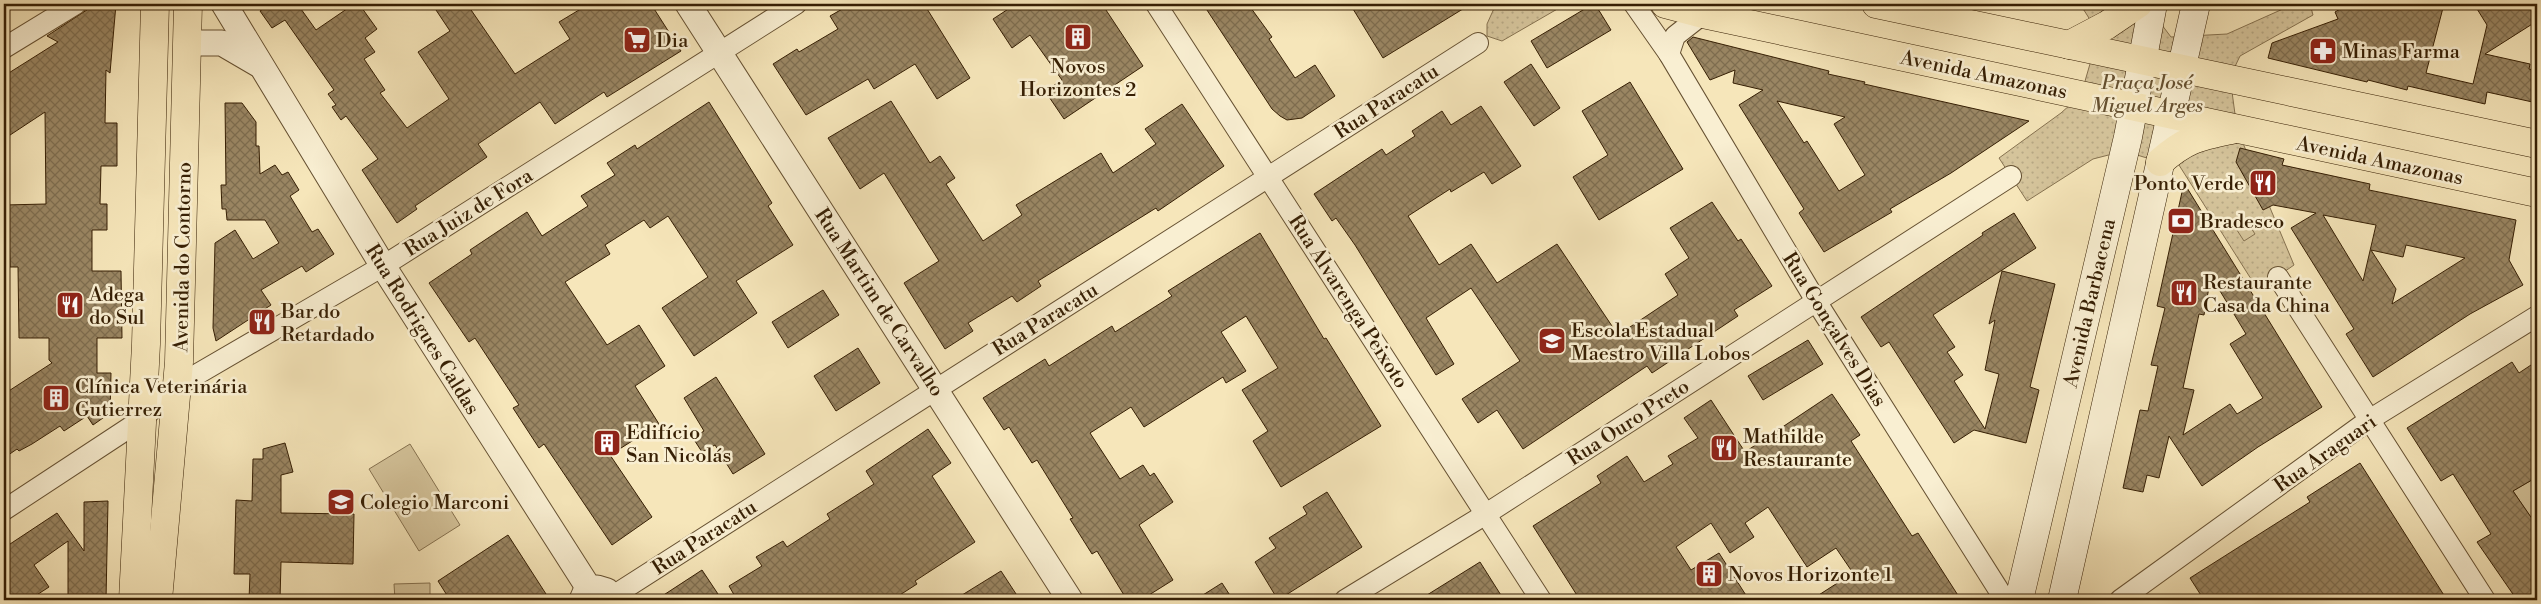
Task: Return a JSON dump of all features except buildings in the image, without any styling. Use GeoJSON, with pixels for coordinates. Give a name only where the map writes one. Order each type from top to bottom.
{"type":"FeatureCollection","features":[{"type":"Feature","properties":{"kind":"main road","name":"Avenida do Contorno"},"geometry":{"type":"LineString","coordinates":[[133,600],[146,334],[155,4]]}},
{"type":"Feature","properties":{"kind":"main road","name":"Avenida do Contorno"},"geometry":{"type":"LineString","coordinates":[[158,600],[177,386],[188,4]]}},
{"type":"Feature","properties":{"kind":"main road","name":"Avenida Amazonas"},"geometry":{"type":"LineString","coordinates":[[1665,4],[1703,14],[2537,193]]}},
{"type":"Feature","properties":{"kind":"main road"},"geometry":{"type":"LineString","coordinates":[[1876,4],[2537,144]]}},
{"type":"Feature","properties":{"kind":"main road"},"geometry":{"type":"LineString","coordinates":[[2069,45],[2107,25],[2138,4]]}},
{"type":"Feature","properties":{"kind":"main road","name":"Avenida Barbacena"},"geometry":{"type":"LineString","coordinates":[[2019,600],[2079,352],[2133,107],[2153,4]]}},
{"type":"Feature","properties":{"kind":"main road","name":"Avenida Barbacena"},"geometry":{"type":"LineString","coordinates":[[2062,600],[2196,4]]}},
{"type":"Feature","properties":{"kind":"main road"},"geometry":{"type":"LineString","coordinates":[[2160,162],[2184,142],[2237,129]]}},
{"type":"Feature","properties":{"kind":"street"},"geometry":{"type":"LineString","coordinates":[[4,48],[76,4]]}},
{"type":"Feature","properties":{"kind":"street","name":"Rua Rodrigues Caldas"},"geometry":{"type":"LineString","coordinates":[[224,4],[383,266],[600,597]]}},
{"type":"Feature","properties":{"kind":"street","name":"Rua Martim de Carvalho"},"geometry":{"type":"LineString","coordinates":[[688,4],[936,388],[1070,600]]}},
{"type":"Feature","properties":{"kind":"street","name":"Rua Juiz de Fora"},"geometry":{"type":"LineString","coordinates":[[4,510],[141,420],[177,386],[383,266],[796,4]]}},
{"type":"Feature","properties":{"kind":"street","name":"Rua Alvarenga Peixoto"},"geometry":{"type":"LineString","coordinates":[[1156,4],[1542,600]]}},
{"type":"Feature","properties":{"kind":"street","name":"Rua Gonçalves Dias"},"geometry":{"type":"LineString","coordinates":[[1634,4],[1669,54],[1816,301],[2005,600]]}},
{"type":"Feature","properties":{"kind":"street"},"geometry":{"type":"LineString","coordinates":[[1669,54],[1676,36],[1703,14]]}},
{"type":"Feature","properties":{"kind":"street","name":"Rua Rodrigues Caldas"},"geometry":{"type":"LineString","coordinates":[[187,43],[222,43],[261,65]]}},
{"type":"Feature","properties":{"kind":"street","name":"Rua Paracatu"},"geometry":{"type":"LineString","coordinates":[[600,597],[936,388],[1478,43]]}},
{"type":"Feature","properties":{"kind":"street","name":"Rua Ouro Preto"},"geometry":{"type":"LineString","coordinates":[[1345,600],[1486,514],[2011,176]]}},
{"type":"Feature","properties":{"kind":"street"},"geometry":{"type":"LineString","coordinates":[[2278,277],[2485,600]]}},
{"type":"Feature","properties":{"kind":"street","name":"Rua Araguari"},"geometry":{"type":"LineString","coordinates":[[2120,600],[2369,420],[2537,316]]}},
{"type":"Feature","properties":{"kind":"green space"},"geometry":{"type":"Polygon","coordinates":[[[1496,4],[1566,4],[1502,41],[1487,36],[1487,24],[1496,4]]]}},
{"type":"Feature","properties":{"kind":"green space","name":"Praça José Miguel Arges"},"geometry":{"type":"Polygon","coordinates":[[[2080,4],[2146,4],[2171,37],[2227,34],[2294,4],[2310,4],[2313,15],[2240,56],[2230,77],[2237,129],[2294,265],[2258,290],[2172,154],[2160,162],[2124,151],[2093,159],[2027,201],[1999,158],[2061,113],[2081,95],[2094,50],[2096,29],[2080,4]]]}},
{"type":"Feature","properties":{"kind":"green space"},"geometry":{"type":"Polygon","coordinates":[[[2244,217],[2255,234],[2244,241],[2233,224],[2244,217]]]}},
{"type":"Feature","properties":{"kind":"green space"},"geometry":{"type":"Polygon","coordinates":[[[410,444],[460,525],[419,551],[369,469],[410,444]]]}},
{"type":"Feature","properties":{"kind":"green space"},"geometry":{"type":"Polygon","coordinates":[[[2537,477],[2537,526],[2513,491],[2537,477]]]}},
{"type":"Feature","properties":{"kind":"green space"},"geometry":{"type":"Polygon","coordinates":[[[430,583],[430,600],[395,600],[394,584],[430,583]]]}},
{"type":"Feature","properties":{"kind":"place","name":"Novos Horizontes 2"},"geometry":{"type":"Point","coordinates":[1078,37]}},
{"type":"Feature","properties":{"kind":"place","name":"Dia"},"geometry":{"type":"Point","coordinates":[637,40]}},
{"type":"Feature","properties":{"kind":"place","name":"Minas Farma"},"geometry":{"type":"Point","coordinates":[2323,51]}},
{"type":"Feature","properties":{"kind":"place","name":"Ponto Verde"},"geometry":{"type":"Point","coordinates":[2263,183]}},
{"type":"Feature","properties":{"kind":"place","name":"Bradesco"},"geometry":{"type":"Point","coordinates":[2181,221]}},
{"type":"Feature","properties":{"kind":"place","name":"Restaurante Casa da China"},"geometry":{"type":"Point","coordinates":[2184,293]}},
{"type":"Feature","properties":{"kind":"place","name":"Adega do Sul"},"geometry":{"type":"Point","coordinates":[70,305]}},
{"type":"Feature","properties":{"kind":"place","name":"Bar do Retardado"},"geometry":{"type":"Point","coordinates":[262,322]}},
{"type":"Feature","properties":{"kind":"place","name":"Escola Estadual Maestro Villa Lobos"},"geometry":{"type":"Point","coordinates":[1552,341]}},
{"type":"Feature","properties":{"kind":"place","name":"Clínica Veterinária Gutierrez"},"geometry":{"type":"Point","coordinates":[56,398]}},
{"type":"Feature","properties":{"kind":"place","name":"Edifício San Nicolás"},"geometry":{"type":"Point","coordinates":[607,443]}},
{"type":"Feature","properties":{"kind":"place","name":"Mathilde Restaurante"},"geometry":{"type":"Point","coordinates":[1724,448]}},
{"type":"Feature","properties":{"kind":"place","name":"Colegio Marconi"},"geometry":{"type":"Point","coordinates":[341,502]}},
{"type":"Feature","properties":{"kind":"place","name":"Novos Horizonte 1"},"geometry":{"type":"Point","coordinates":[1709,574]}}]}
